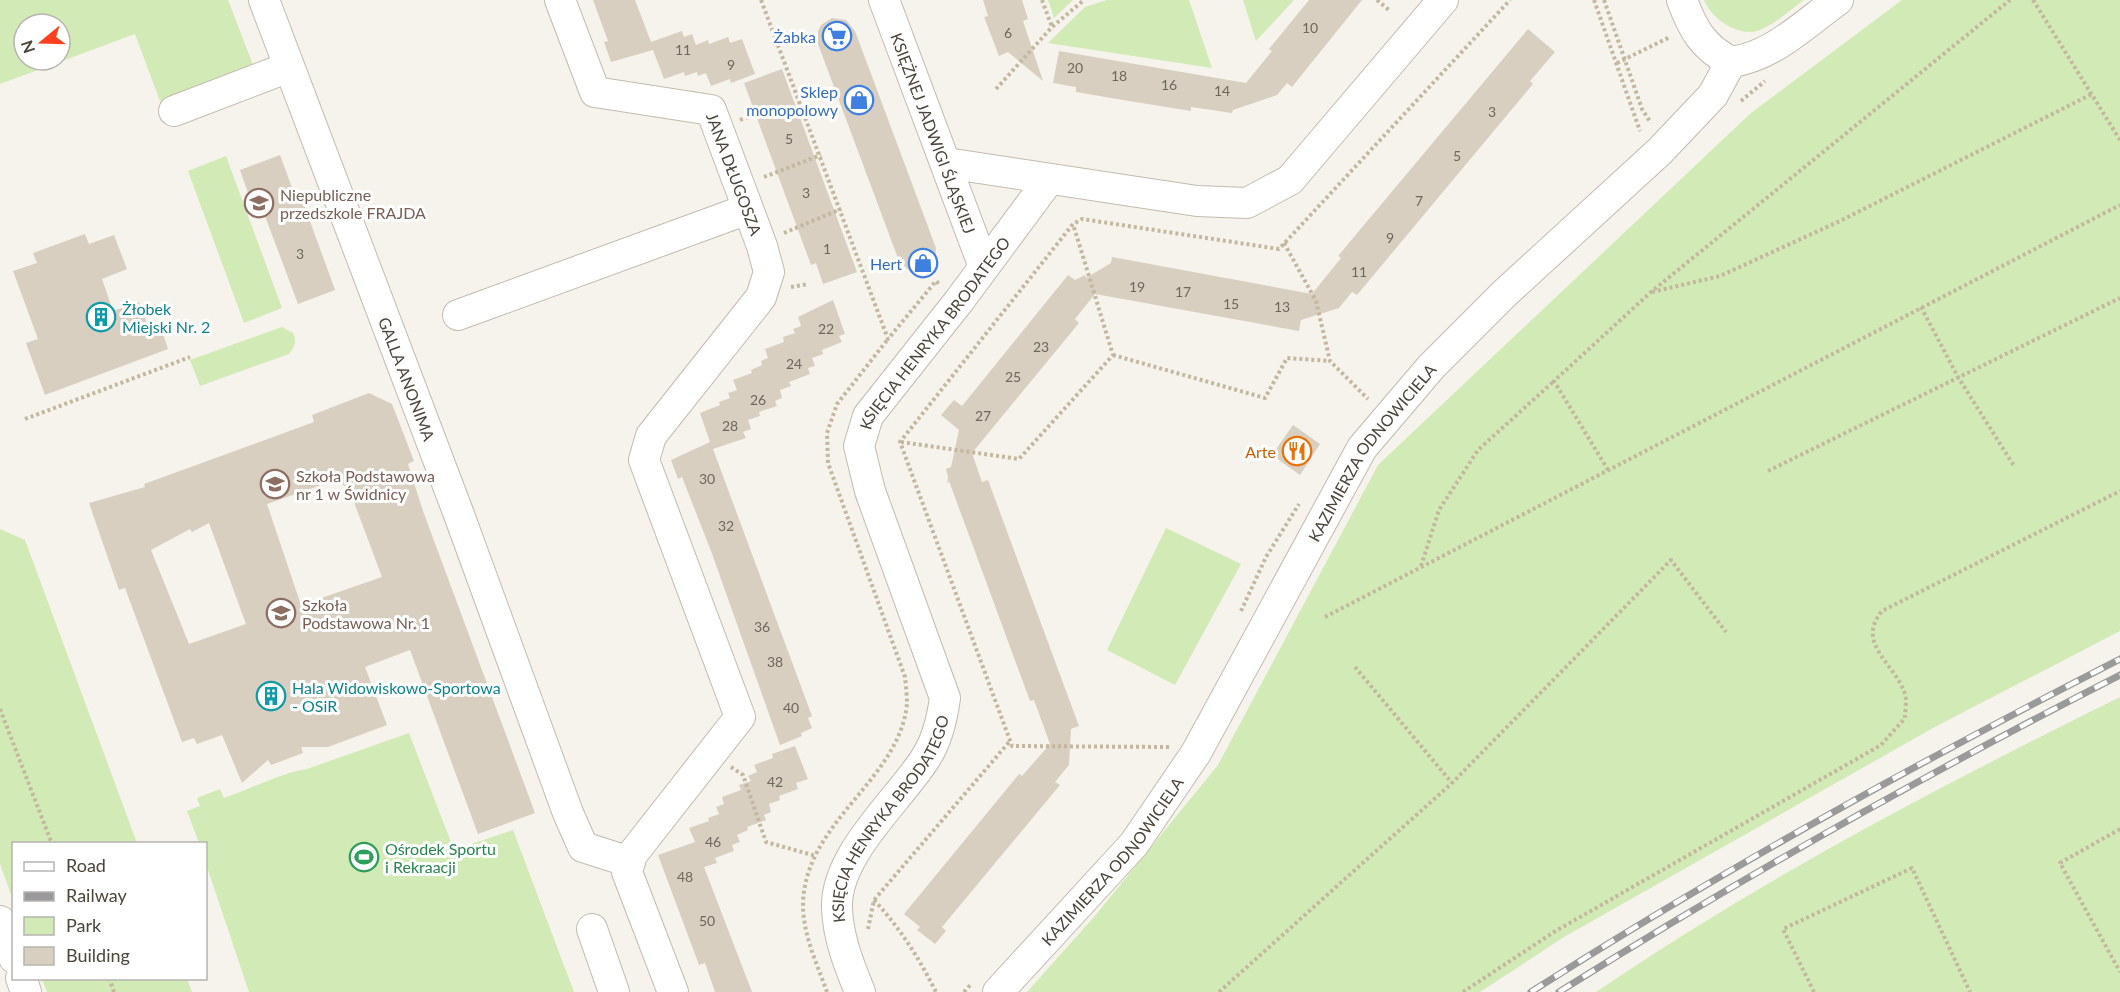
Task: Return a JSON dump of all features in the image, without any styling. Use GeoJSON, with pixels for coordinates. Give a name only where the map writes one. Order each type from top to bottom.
{"type":"FeatureCollection","features":[{"type":"Feature","properties":{"kind":"street","name":"GALLA ANONIMA"},"geometry":{"type":"LineString","coordinates":[[264,0],[458,512],[568,813],[583,847],[630,862]]}},
{"type":"Feature","properties":{"kind":"street","name":"JANA DŁUGOSZA"},"geometry":{"type":"LineString","coordinates":[[560,0],[595,92],[711,110],[776,280]]}},
{"type":"Feature","properties":{"kind":"street","name":"KSIĘŻNEJ JADWIGI ŚLĄSKIEJ"},"geometry":{"type":"LineString","coordinates":[[884,0],[984,267]]}},
{"type":"Feature","properties":{"kind":"street"},"geometry":{"type":"LineString","coordinates":[[946,163],[1048,181],[1197,201],[1247,203],[1290,180],[1443,0]]}},
{"type":"Feature","properties":{"kind":"street"},"geometry":{"type":"LineString","coordinates":[[1682,0],[1692,28],[1712,52],[1731,62],[1746,60],[1770,50],[1838,0]]}},
{"type":"Feature","properties":{"kind":"street","name":"KAZIMIERZA ODNOWICIELA"},"geometry":{"type":"LineString","coordinates":[[998,992],[1134,844],[1196,753],[1362,448],[1431,368],[1505,293],[1667,143],[1713,95],[1731,62]]}},
{"type":"Feature","properties":{"kind":"street"},"geometry":{"type":"LineString","coordinates":[[174,111],[289,67]]}},
{"type":"Feature","properties":{"kind":"street","name":"KSIĘCIA HENRYKA BRODATEGO"},"geometry":{"type":"LineString","coordinates":[[860,992],[844,951],[837,906],[844,876],[861,842],[926,758],[942,722],[945,698],[870,491],[859,446],[868,416],[959,301],[1048,181]]}},
{"type":"Feature","properties":{"kind":"street"},"geometry":{"type":"LineString","coordinates":[[458,315],[748,209]]}},
{"type":"Feature","properties":{"kind":"street"},"geometry":{"type":"LineString","coordinates":[[673,992],[627,872],[631,856],[740,717],[644,460],[651,436],[776,280]]}},
{"type":"Feature","properties":{"kind":"street"},"geometry":{"type":"LineString","coordinates":[[0,921],[12,953]]}},
{"type":"Feature","properties":{"kind":"street"},"geometry":{"type":"LineString","coordinates":[[592,929],[614,992]]}},
{"type":"Feature","properties":{"kind":"path"},"geometry":{"type":"LineString","coordinates":[[761,0],[821,155],[888,339]]}},
{"type":"Feature","properties":{"kind":"path"},"geometry":{"type":"LineString","coordinates":[[1042,0],[1052,27]]}},
{"type":"Feature","properties":{"kind":"path"},"geometry":{"type":"LineString","coordinates":[[996,89],[1052,27],[1084,0]]}},
{"type":"Feature","properties":{"kind":"path"},"geometry":{"type":"LineString","coordinates":[[1377,0],[1389,10]]}},
{"type":"Feature","properties":{"kind":"path"},"geometry":{"type":"LineString","coordinates":[[900,442],[1072,224],[1082,219],[1279,249],[1510,0]]}},
{"type":"Feature","properties":{"kind":"path"},"geometry":{"type":"LineString","coordinates":[[1594,0],[1642,130],[1633,138]]}},
{"type":"Feature","properties":{"kind":"path"},"geometry":{"type":"LineString","coordinates":[[1604,0],[1642,109],[1667,143]]}},
{"type":"Feature","properties":{"kind":"path"},"geometry":{"type":"LineString","coordinates":[[1421,567],[1439,510],[1478,450],[1651,292],[2010,0]]}},
{"type":"Feature","properties":{"kind":"path"},"geometry":{"type":"LineString","coordinates":[[2034,0],[2120,140]]}},
{"type":"Feature","properties":{"kind":"path"},"geometry":{"type":"LineString","coordinates":[[1617,63],[1692,28]]}},
{"type":"Feature","properties":{"kind":"path"},"geometry":{"type":"LineString","coordinates":[[1739,103],[1773,75]]}},
{"type":"Feature","properties":{"kind":"path"},"geometry":{"type":"LineString","coordinates":[[1651,292],[1720,276],[1840,221],[2092,94]]}},
{"type":"Feature","properties":{"kind":"path"},"geometry":{"type":"LineString","coordinates":[[772,173],[821,155]]}},
{"type":"Feature","properties":{"kind":"path"},"geometry":{"type":"LineString","coordinates":[[1325,617],[2120,205]]}},
{"type":"Feature","properties":{"kind":"path"},"geometry":{"type":"LineString","coordinates":[[793,230],[841,209]]}},
{"type":"Feature","properties":{"kind":"path"},"geometry":{"type":"LineString","coordinates":[[1072,224],[1113,355]]}},
{"type":"Feature","properties":{"kind":"path"},"geometry":{"type":"LineString","coordinates":[[1284,243],[1316,301],[1330,361],[1368,399]]}},
{"type":"Feature","properties":{"kind":"path"},"geometry":{"type":"LineString","coordinates":[[776,280],[808,284]]}},
{"type":"Feature","properties":{"kind":"path"},"geometry":{"type":"LineString","coordinates":[[827,992],[808,939],[803,904],[810,869],[828,831],[886,757],[899,730],[907,705],[905,677],[828,463],[827,433],[837,404],[936,281],[959,301]]}},
{"type":"Feature","properties":{"kind":"path"},"geometry":{"type":"LineString","coordinates":[[1768,471],[2120,298]]}},
{"type":"Feature","properties":{"kind":"path"},"geometry":{"type":"LineString","coordinates":[[1921,307],[1958,377],[2014,466]]}},
{"type":"Feature","properties":{"kind":"path"},"geometry":{"type":"LineString","coordinates":[[1113,355],[1265,398],[1287,358],[1330,361]]}},
{"type":"Feature","properties":{"kind":"path"},"geometry":{"type":"LineString","coordinates":[[900,442],[1019,459],[1113,355]]}},
{"type":"Feature","properties":{"kind":"path"},"geometry":{"type":"LineString","coordinates":[[25,419],[189,357]]}},
{"type":"Feature","properties":{"kind":"path"},"geometry":{"type":"LineString","coordinates":[[1554,381],[1608,470]]}},
{"type":"Feature","properties":{"kind":"path"},"geometry":{"type":"LineString","coordinates":[[1362,407],[1375,391]]}},
{"type":"Feature","properties":{"kind":"path"},"geometry":{"type":"LineString","coordinates":[[900,442],[1012,746],[1172,747]]}},
{"type":"Feature","properties":{"kind":"path"},"geometry":{"type":"LineString","coordinates":[[1463,992],[1554,933],[1881,745],[1905,718],[1905,695],[1871,637],[1872,623],[1882,611],[2120,491]]}},
{"type":"Feature","properties":{"kind":"path"},"geometry":{"type":"LineString","coordinates":[[1237,620],[1266,557],[1301,502]]}},
{"type":"Feature","properties":{"kind":"path"},"geometry":{"type":"LineString","coordinates":[[1244,620],[1284,540]]}},
{"type":"Feature","properties":{"kind":"path"},"geometry":{"type":"LineString","coordinates":[[1219,992],[1452,783],[1671,560],[1726,632]]}},
{"type":"Feature","properties":{"kind":"path"},"geometry":{"type":"LineString","coordinates":[[1355,668],[1452,783]]}},
{"type":"Feature","properties":{"kind":"path"},"geometry":{"type":"LineString","coordinates":[[0,709],[52,842]]}},
{"type":"Feature","properties":{"kind":"path"},"geometry":{"type":"LineString","coordinates":[[867,935],[870,908],[874,900],[1010,741]]}},
{"type":"Feature","properties":{"kind":"path"},"geometry":{"type":"LineString","coordinates":[[726,764],[743,775],[766,842],[816,856]]}},
{"type":"Feature","properties":{"kind":"path"},"geometry":{"type":"LineString","coordinates":[[2120,830],[2060,863],[2120,972]]}},
{"type":"Feature","properties":{"kind":"path"},"geometry":{"type":"LineString","coordinates":[[1814,992],[1783,929],[1912,868],[1970,992]]}},
{"type":"Feature","properties":{"kind":"path"},"geometry":{"type":"LineString","coordinates":[[874,900],[892,919],[921,962],[936,992]]}},
{"type":"Feature","properties":{"kind":"green space"},"geometry":{"type":"Polygon","coordinates":[[[0,0],[228,0],[255,70],[161,104],[135,34],[72,57],[72,12],[12,12],[12,72],[32,72],[0,84],[0,0]]]}},
{"type":"Feature","properties":{"kind":"green space"},"geometry":{"type":"Polygon","coordinates":[[[1048,0],[1073,0],[1054,18],[1048,0]]]}},
{"type":"Feature","properties":{"kind":"green space"},"geometry":{"type":"Polygon","coordinates":[[[1107,0],[1189,0],[1212,68],[1048,43],[1085,7],[1107,0]]]}},
{"type":"Feature","properties":{"kind":"green space"},"geometry":{"type":"Polygon","coordinates":[[[1243,0],[1294,0],[1256,41],[1243,0]]]}},
{"type":"Feature","properties":{"kind":"green space"},"geometry":{"type":"Polygon","coordinates":[[[1704,0],[1804,0],[1769,26],[1749,32],[1725,24],[1712,13],[1704,0]]]}},
{"type":"Feature","properties":{"kind":"green space"},"geometry":{"type":"Polygon","coordinates":[[[1902,0],[2120,0],[2120,631],[1933,728],[1564,937],[1480,992],[1027,992],[1094,917],[1218,765],[1378,465],[1751,113],[1902,0]]]}},
{"type":"Feature","properties":{"kind":"green space"},"geometry":{"type":"Polygon","coordinates":[[[226,156],[282,308],[244,323],[188,171],[226,156]]]}},
{"type":"Feature","properties":{"kind":"green space"},"geometry":{"type":"Polygon","coordinates":[[[282,327],[293,333],[295,339],[293,349],[289,354],[200,386],[190,360],[282,327]]]}},
{"type":"Feature","properties":{"kind":"green space"},"geometry":{"type":"Polygon","coordinates":[[[1166,528],[1241,564],[1175,685],[1107,650],[1166,528]]]}},
{"type":"Feature","properties":{"kind":"green space"},"geometry":{"type":"Polygon","coordinates":[[[0,529],[25,540],[137,842],[12,842],[12,897],[0,864],[0,529]]]}},
{"type":"Feature","properties":{"kind":"green space"},"geometry":{"type":"Polygon","coordinates":[[[2120,697],[2120,992],[1596,992],[1787,872],[1919,800],[2120,697]]]}},
{"type":"Feature","properties":{"kind":"green space","name":"Ośrodek Sportu i Rekraacji"},"geometry":{"type":"Polygon","coordinates":[[[409,733],[454,850],[513,830],[574,992],[249,992],[207,867],[207,842],[199,842],[187,811],[200,806],[197,798],[220,789],[224,798],[277,777],[307,769],[409,733]]]}},
{"type":"Feature","properties":{"kind":"green space"},"geometry":{"type":"Polygon","coordinates":[[[42,980],[187,980],[192,992],[47,992],[42,980]]]}},
{"type":"Feature","properties":{"kind":"building"},"geometry":{"type":"Polygon","coordinates":[[[593,0],[635,0],[651,42],[682,31],[684,37],[692,34],[696,45],[708,40],[709,44],[728,37],[730,43],[742,39],[755,74],[731,83],[730,79],[711,86],[706,73],[698,76],[697,72],[685,76],[684,72],[664,79],[653,50],[611,62],[604,42],[608,41],[593,0]]]}},
{"type":"Feature","properties":{"kind":"building"},"geometry":{"type":"Polygon","coordinates":[[[983,0],[1022,0],[1028,19],[1023,21],[1043,81],[1008,52],[999,56],[984,17],[988,16],[983,0]]]}},
{"type":"Feature","properties":{"kind":"building"},"geometry":{"type":"Polygon","coordinates":[[[1309,0],[1362,0],[1292,87],[1287,83],[1277,95],[1233,110],[1232,113],[1191,107],[1191,111],[1123,100],[1076,92],[1076,87],[1053,83],[1059,51],[1246,83],[1272,51],[1269,49],[1309,0]]]}},
{"type":"Feature","properties":{"kind":"building"},"geometry":{"type":"Polygon","coordinates":[[[832,18],[846,20],[855,31],[936,248],[935,262],[925,272],[911,272],[899,261],[818,44],[818,31],[821,25],[832,18]]]}},
{"type":"Feature","properties":{"kind":"building"},"geometry":{"type":"Polygon","coordinates":[[[1528,29],[1555,52],[1530,81],[1533,84],[1357,295],[1352,292],[1339,308],[1301,320],[1299,331],[1095,294],[1075,319],[1079,323],[972,453],[982,482],[988,480],[1079,726],[1071,729],[1069,765],[1055,782],[1060,785],[942,927],[946,931],[935,944],[917,930],[920,927],[904,914],[1019,774],[1022,776],[1050,744],[1034,700],[1030,701],[949,481],[947,484],[946,469],[951,467],[959,430],[941,415],[954,400],[962,406],[1068,275],[1075,280],[1085,275],[1086,278],[1111,263],[1112,257],[1312,294],[1341,258],[1338,256],[1528,29]]]}},
{"type":"Feature","properties":{"kind":"building"},"geometry":{"type":"Polygon","coordinates":[[[782,69],[857,272],[823,284],[816,263],[811,265],[744,83],[782,69]]]}},
{"type":"Feature","properties":{"kind":"building"},"geometry":{"type":"Polygon","coordinates":[[[280,155],[298,204],[303,202],[335,290],[298,304],[265,216],[257,219],[240,170],[280,155]]]}},
{"type":"Feature","properties":{"kind":"building","name":"Żłobek Miejski Nr. 2"},"geometry":{"type":"Polygon","coordinates":[[[85,234],[89,244],[114,235],[127,269],[102,279],[113,311],[139,302],[148,326],[159,322],[168,349],[45,395],[26,343],[38,339],[13,271],[37,263],[33,253],[85,234]]]}},
{"type":"Feature","properties":{"kind":"building"},"geometry":{"type":"Polygon","coordinates":[[[833,300],[845,334],[839,336],[842,342],[822,350],[823,354],[812,358],[815,366],[808,368],[810,374],[789,382],[791,386],[780,390],[782,398],[775,401],[777,406],[759,412],[760,416],[748,420],[751,429],[743,432],[746,438],[713,449],[812,716],[808,718],[812,728],[801,733],[802,736],[780,745],[711,551],[682,477],[678,479],[671,460],[710,442],[700,413],[730,398],[728,393],[737,390],[733,380],[752,373],[751,370],[762,365],[761,361],[768,358],[765,349],[784,342],[783,337],[795,333],[793,329],[801,326],[798,317],[833,300]]]}},
{"type":"Feature","properties":{"kind":"building"},"geometry":{"type":"Polygon","coordinates":[[[369,393],[392,404],[414,461],[408,464],[423,511],[535,813],[478,834],[410,650],[365,667],[387,725],[328,747],[301,747],[303,753],[271,765],[268,760],[242,783],[222,735],[197,744],[194,738],[182,742],[125,588],[119,590],[89,503],[145,487],[144,484],[314,422],[312,415],[369,393]],[[336,480],[267,504],[301,605],[382,577],[349,489],[336,480]],[[209,523],[192,532],[190,529],[151,550],[189,644],[246,624],[209,523]]]}},
{"type":"Feature","properties":{"kind":"building"},"geometry":{"type":"Polygon","coordinates":[[[1293,425],[1320,444],[1300,475],[1272,455],[1293,425]]]}},
{"type":"Feature","properties":{"kind":"building"},"geometry":{"type":"Polygon","coordinates":[[[795,746],[808,779],[796,783],[798,789],[779,796],[780,800],[769,804],[771,812],[764,815],[766,820],[747,827],[748,830],[737,835],[740,842],[732,845],[734,851],[715,858],[717,863],[704,867],[752,992],[715,992],[705,963],[699,965],[658,855],[695,842],[689,828],[709,821],[708,818],[719,814],[716,807],[724,804],[722,797],[741,790],[739,785],[751,781],[748,776],[757,772],[754,765],[773,758],[772,754],[795,746]]]}},
{"type":"Feature","properties":{"kind":"railway"},"geometry":{"type":"LineString","coordinates":[[1531,992],[1675,903],[1822,818],[2120,659]]}},
{"type":"Feature","properties":{"kind":"railway"},"geometry":{"type":"LineString","coordinates":[[1559,992],[1766,867],[1977,750],[2120,675]]}},
{"type":"Feature","properties":{"kind":"place","name":"Żabka"},"geometry":{"type":"Point","coordinates":[837,36]}},
{"type":"Feature","properties":{"kind":"place","name":"Sklep monopolowy"},"geometry":{"type":"Point","coordinates":[859,100]}},
{"type":"Feature","properties":{"kind":"place","name":"Niepubliczne przedszkole FRAJDA"},"geometry":{"type":"Point","coordinates":[259,203]}},
{"type":"Feature","properties":{"kind":"place","name":"Hert"},"geometry":{"type":"Point","coordinates":[923,263]}},
{"type":"Feature","properties":{"kind":"place","name":"Żłobek Miejski Nr. 2"},"geometry":{"type":"Point","coordinates":[101,317]}},
{"type":"Feature","properties":{"kind":"place","name":"Arte"},"geometry":{"type":"Point","coordinates":[1297,451]}},
{"type":"Feature","properties":{"kind":"place","name":"Szkoła Podstawowa nr 1 w Świdnicy"},"geometry":{"type":"Point","coordinates":[275,484]}},
{"type":"Feature","properties":{"kind":"place","name":"Szkoła Podstawowa Nr. 1"},"geometry":{"type":"Point","coordinates":[281,613]}},
{"type":"Feature","properties":{"kind":"place","name":"Hala Widowiskowo-Sportowa - OSiR"},"geometry":{"type":"Point","coordinates":[271,696]}},
{"type":"Feature","properties":{"kind":"place","name":"Ośrodek Sportu i Rekraacji"},"geometry":{"type":"Point","coordinates":[364,857]}}]}
